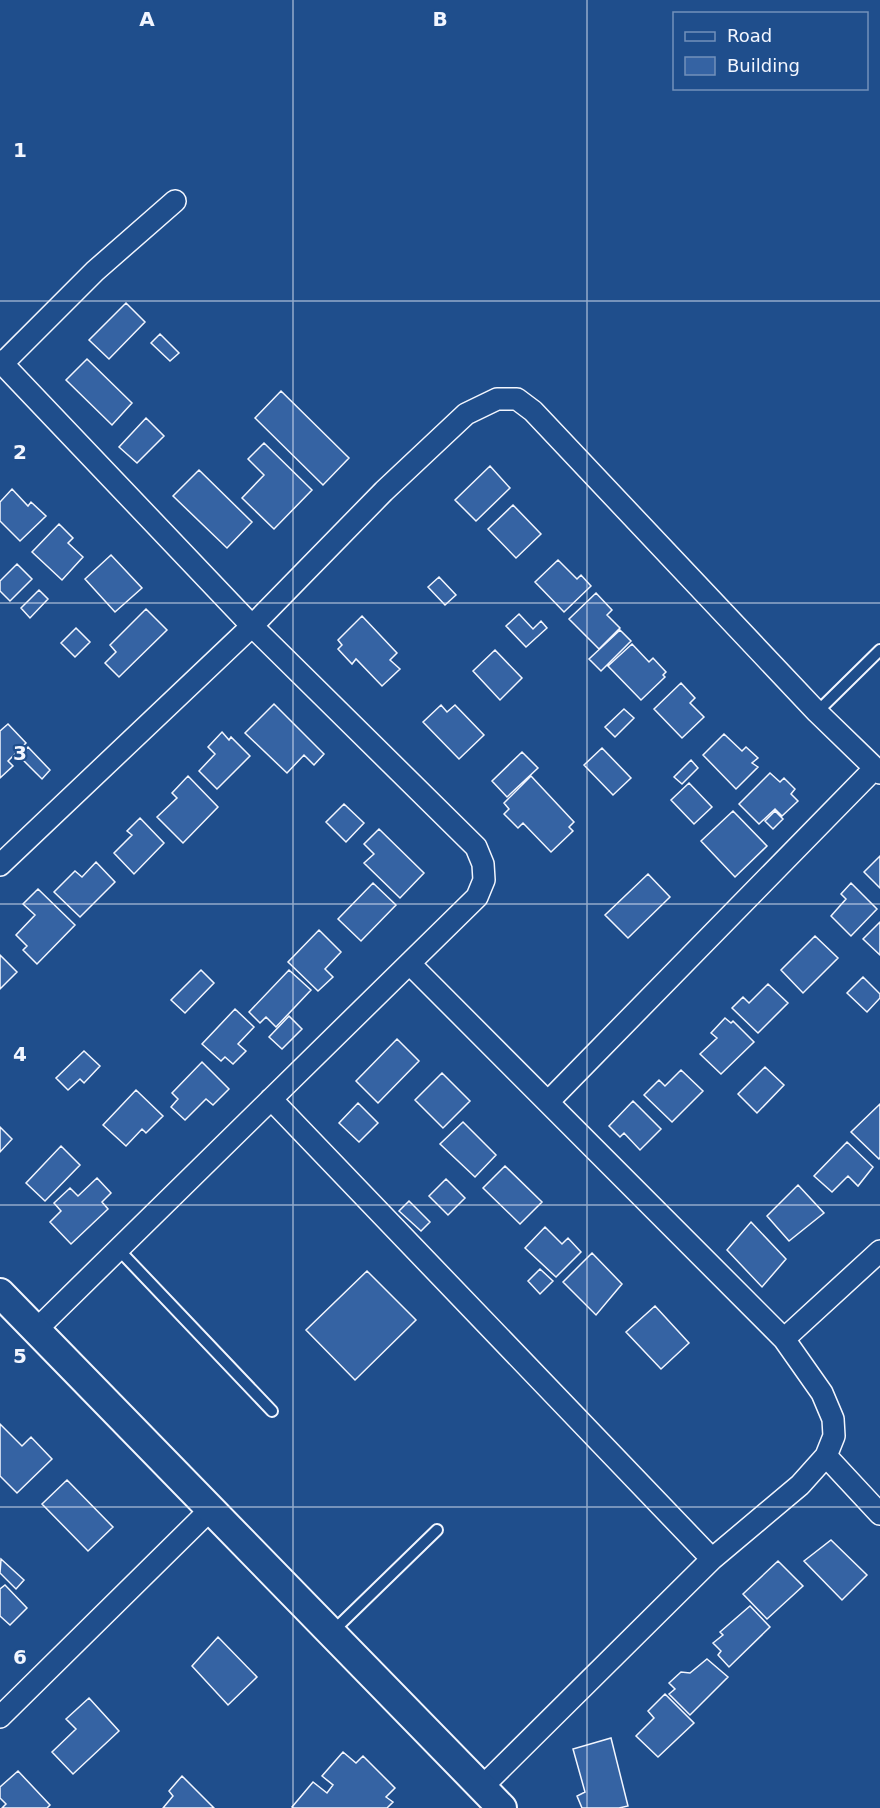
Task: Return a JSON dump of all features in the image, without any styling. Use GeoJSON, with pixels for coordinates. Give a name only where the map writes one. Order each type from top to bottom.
{"type":"FeatureCollection","features":[{"type":"Feature","properties":{"kind":"street"},"geometry":{"type":"LineString","coordinates":[[36,1330],[477,897],[484,880],[483,864],[476,847],[252,626],[1,362],[95,271],[174,201]]}},
{"type":"Feature","properties":{"kind":"street"},"geometry":{"type":"LineString","coordinates":[[0,865],[252,626],[384,491],[466,414],[497,399],[517,399],[533,411],[817,712],[878,771],[548,1102]]}},
{"type":"Feature","properties":{"kind":"street"},"geometry":{"type":"LineString","coordinates":[[410,964],[784,1339],[822,1393],[833,1419],[834,1436],[826,1456],[800,1485],[712,1559],[482,1787]]}},
{"type":"Feature","properties":{"kind":"street"},"geometry":{"type":"LineString","coordinates":[[271,1099],[712,1559]]}},
{"type":"Feature","properties":{"kind":"street"},"geometry":{"type":"LineString","coordinates":[[784,1339],[880,1251]]}},
{"type":"Feature","properties":{"kind":"street"},"geometry":{"type":"LineString","coordinates":[[0,1293],[502,1808]]}},
{"type":"Feature","properties":{"kind":"street"},"geometry":{"type":"LineString","coordinates":[[826,1456],[880,1514]]}},
{"type":"Feature","properties":{"kind":"street"},"geometry":{"type":"LineString","coordinates":[[0,1717],[210,1510]]}},
{"type":"Feature","properties":{"kind":"lane"},"geometry":{"type":"LineString","coordinates":[[817,712],[880,650]]}},
{"type":"Feature","properties":{"kind":"lane"},"geometry":{"type":"LineString","coordinates":[[118,1249],[272,1411]]}},
{"type":"Feature","properties":{"kind":"lane"},"geometry":{"type":"LineString","coordinates":[[331,1634],[437,1530]]}},
{"type":"Feature","properties":{"kind":"building"},"geometry":{"type":"Polygon","coordinates":[[[126,303],[145,322],[109,359],[89,340],[126,303]]]}},
{"type":"Feature","properties":{"kind":"building"},"geometry":{"type":"Polygon","coordinates":[[[160,334],[179,353],[170,361],[151,343],[160,334]]]}},
{"type":"Feature","properties":{"kind":"building"},"geometry":{"type":"Polygon","coordinates":[[[87,359],[132,403],[112,425],[66,380],[87,359]]]}},
{"type":"Feature","properties":{"kind":"building"},"geometry":{"type":"Polygon","coordinates":[[[281,391],[349,458],[323,485],[255,418],[281,391]]]}},
{"type":"Feature","properties":{"kind":"building"},"geometry":{"type":"Polygon","coordinates":[[[146,418],[164,436],[137,463],[119,447],[146,418]]]}},
{"type":"Feature","properties":{"kind":"building"},"geometry":{"type":"Polygon","coordinates":[[[264,443],[312,490],[274,529],[242,498],[264,475],[248,459],[264,443]]]}},
{"type":"Feature","properties":{"kind":"building"},"geometry":{"type":"Polygon","coordinates":[[[490,466],[510,488],[476,521],[455,500],[490,466]]]}},
{"type":"Feature","properties":{"kind":"building"},"geometry":{"type":"Polygon","coordinates":[[[199,470],[252,522],[227,548],[173,496],[199,470]]]}},
{"type":"Feature","properties":{"kind":"building"},"geometry":{"type":"Polygon","coordinates":[[[12,489],[28,506],[31,502],[46,516],[20,541],[0,521],[0,502],[12,489]]]}},
{"type":"Feature","properties":{"kind":"building"},"geometry":{"type":"Polygon","coordinates":[[[513,505],[541,534],[516,558],[488,529],[513,505]]]}},
{"type":"Feature","properties":{"kind":"building"},"geometry":{"type":"Polygon","coordinates":[[[59,524],[73,538],[68,543],[83,557],[62,580],[32,552],[59,524]]]}},
{"type":"Feature","properties":{"kind":"building"},"geometry":{"type":"Polygon","coordinates":[[[111,555],[142,588],[115,612],[85,579],[111,555]]]}},
{"type":"Feature","properties":{"kind":"building"},"geometry":{"type":"Polygon","coordinates":[[[558,560],[577,579],[581,575],[591,586],[564,612],[535,582],[558,560]]]}},
{"type":"Feature","properties":{"kind":"building"},"geometry":{"type":"Polygon","coordinates":[[[17,564],[32,579],[10,601],[0,591],[0,581],[17,564]]]}},
{"type":"Feature","properties":{"kind":"building"},"geometry":{"type":"Polygon","coordinates":[[[439,577],[456,595],[445,605],[428,587],[439,577]]]}},
{"type":"Feature","properties":{"kind":"building"},"geometry":{"type":"Polygon","coordinates":[[[39,590],[48,599],[30,618],[21,608],[39,590]]]}},
{"type":"Feature","properties":{"kind":"building"},"geometry":{"type":"Polygon","coordinates":[[[596,593],[612,610],[607,615],[620,628],[599,649],[569,619],[596,593]]]}},
{"type":"Feature","properties":{"kind":"building"},"geometry":{"type":"Polygon","coordinates":[[[146,609],[167,630],[119,677],[105,663],[116,652],[110,645],[146,609]]]}},
{"type":"Feature","properties":{"kind":"building"},"geometry":{"type":"Polygon","coordinates":[[[519,614],[533,629],[541,621],[547,628],[526,647],[506,626],[519,614]]]}},
{"type":"Feature","properties":{"kind":"building"},"geometry":{"type":"Polygon","coordinates":[[[362,616],[397,653],[390,660],[400,669],[382,686],[356,659],[352,664],[338,649],[342,645],[338,640],[362,616]]]}},
{"type":"Feature","properties":{"kind":"building"},"geometry":{"type":"Polygon","coordinates":[[[76,628],[90,642],[75,657],[61,643],[76,628]]]}},
{"type":"Feature","properties":{"kind":"building"},"geometry":{"type":"Polygon","coordinates":[[[620,630],[631,641],[601,671],[589,659],[620,630]]]}},
{"type":"Feature","properties":{"kind":"building"},"geometry":{"type":"Polygon","coordinates":[[[632,644],[649,662],[653,658],[666,672],[663,675],[665,677],[641,700],[608,666],[632,644]]]}},
{"type":"Feature","properties":{"kind":"building"},"geometry":{"type":"Polygon","coordinates":[[[495,650],[522,678],[500,700],[473,671],[495,650]]]}},
{"type":"Feature","properties":{"kind":"building"},"geometry":{"type":"Polygon","coordinates":[[[681,683],[695,698],[690,703],[704,717],[682,738],[654,709],[681,683]]]}},
{"type":"Feature","properties":{"kind":"building"},"geometry":{"type":"Polygon","coordinates":[[[274,704],[324,754],[314,765],[304,755],[287,773],[245,733],[274,704]]]}},
{"type":"Feature","properties":{"kind":"building"},"geometry":{"type":"Polygon","coordinates":[[[441,705],[447,712],[455,705],[484,735],[459,759],[423,722],[441,705]]]}},
{"type":"Feature","properties":{"kind":"building"},"geometry":{"type":"Polygon","coordinates":[[[624,709],[634,718],[615,737],[605,727],[624,709]]]}},
{"type":"Feature","properties":{"kind":"building"},"geometry":{"type":"Polygon","coordinates":[[[8,724],[26,743],[8,761],[13,766],[0,778],[0,731],[8,724]]]}},
{"type":"Feature","properties":{"kind":"building"},"geometry":{"type":"Polygon","coordinates":[[[222,732],[229,740],[231,737],[250,756],[217,789],[199,771],[215,754],[208,747],[222,732]]]}},
{"type":"Feature","properties":{"kind":"building"},"geometry":{"type":"Polygon","coordinates":[[[724,734],[742,751],[746,747],[758,758],[752,763],[758,767],[736,789],[703,755],[724,734]]]}},
{"type":"Feature","properties":{"kind":"building"},"geometry":{"type":"Polygon","coordinates":[[[28,747],[50,770],[42,779],[19,756],[28,747]]]}},
{"type":"Feature","properties":{"kind":"building"},"geometry":{"type":"Polygon","coordinates":[[[602,748],[631,778],[613,795],[584,765],[602,748]]]}},
{"type":"Feature","properties":{"kind":"building"},"geometry":{"type":"Polygon","coordinates":[[[522,752],[538,768],[507,797],[492,781],[522,752]]]}},
{"type":"Feature","properties":{"kind":"building"},"geometry":{"type":"Polygon","coordinates":[[[691,760],[698,768],[682,784],[674,777],[691,760]]]}},
{"type":"Feature","properties":{"kind":"building"},"geometry":{"type":"Polygon","coordinates":[[[770,773],[780,782],[784,778],[795,789],[791,794],[798,801],[782,816],[775,809],[759,824],[739,804],[770,773]]]}},
{"type":"Feature","properties":{"kind":"building"},"geometry":{"type":"Polygon","coordinates":[[[188,776],[218,807],[183,843],[157,817],[177,798],[172,793],[188,776]]]}},
{"type":"Feature","properties":{"kind":"building"},"geometry":{"type":"Polygon","coordinates":[[[531,776],[574,822],[569,827],[573,831],[551,852],[523,823],[518,828],[504,814],[509,809],[504,803],[531,776]]]}},
{"type":"Feature","properties":{"kind":"building"},"geometry":{"type":"Polygon","coordinates":[[[689,783],[712,807],[694,824],[671,800],[689,783]]]}},
{"type":"Feature","properties":{"kind":"building"},"geometry":{"type":"Polygon","coordinates":[[[344,804],[364,823],[346,842],[326,822],[344,804]]]}},
{"type":"Feature","properties":{"kind":"building"},"geometry":{"type":"Polygon","coordinates":[[[733,811],[767,846],[735,877],[701,841],[733,811]]]}},
{"type":"Feature","properties":{"kind":"building"},"geometry":{"type":"Polygon","coordinates":[[[775,811],[783,819],[773,829],[765,821],[775,811]]]}},
{"type":"Feature","properties":{"kind":"building"},"geometry":{"type":"Polygon","coordinates":[[[140,818],[164,843],[134,874],[114,853],[132,835],[127,831],[140,818]]]}},
{"type":"Feature","properties":{"kind":"building"},"geometry":{"type":"Polygon","coordinates":[[[379,829],[424,873],[400,898],[364,863],[374,854],[364,844],[379,829]]]}},
{"type":"Feature","properties":{"kind":"building"},"geometry":{"type":"Polygon","coordinates":[[[880,856],[880,888],[864,872],[880,856]]]}},
{"type":"Feature","properties":{"kind":"building"},"geometry":{"type":"Polygon","coordinates":[[[96,862],[115,882],[80,917],[54,892],[75,871],[82,877],[96,862]]]}},
{"type":"Feature","properties":{"kind":"building"},"geometry":{"type":"Polygon","coordinates":[[[648,874],[670,897],[628,938],[605,915],[648,874]]]}},
{"type":"Feature","properties":{"kind":"building"},"geometry":{"type":"Polygon","coordinates":[[[373,883],[396,905],[361,941],[338,919],[373,883]]]}},
{"type":"Feature","properties":{"kind":"building"},"geometry":{"type":"Polygon","coordinates":[[[851,883],[877,909],[851,936],[831,916],[846,899],[841,894],[851,883]]]}},
{"type":"Feature","properties":{"kind":"building"},"geometry":{"type":"Polygon","coordinates":[[[38,889],[75,925],[37,964],[23,950],[27,946],[16,935],[35,915],[23,904],[38,889]]]}},
{"type":"Feature","properties":{"kind":"building"},"geometry":{"type":"Polygon","coordinates":[[[880,922],[880,955],[863,939],[880,922]]]}},
{"type":"Feature","properties":{"kind":"building"},"geometry":{"type":"Polygon","coordinates":[[[319,930],[341,952],[325,969],[333,977],[318,991],[288,962],[319,930]]]}},
{"type":"Feature","properties":{"kind":"building"},"geometry":{"type":"Polygon","coordinates":[[[815,936],[838,958],[803,993],[781,970],[815,936]]]}},
{"type":"Feature","properties":{"kind":"building"},"geometry":{"type":"Polygon","coordinates":[[[0,955],[17,972],[0,989],[0,955]]]}},
{"type":"Feature","properties":{"kind":"building"},"geometry":{"type":"Polygon","coordinates":[[[201,970],[214,983],[185,1013],[171,1000],[201,970]]]}},
{"type":"Feature","properties":{"kind":"building"},"geometry":{"type":"Polygon","coordinates":[[[289,970],[311,990],[276,1027],[266,1017],[260,1023],[249,1012],[289,970]]]}},
{"type":"Feature","properties":{"kind":"building"},"geometry":{"type":"Polygon","coordinates":[[[863,977],[880,994],[880,998],[867,1012],[847,993],[863,977]]]}},
{"type":"Feature","properties":{"kind":"building"},"geometry":{"type":"Polygon","coordinates":[[[768,984],[788,1003],[758,1033],[732,1008],[743,997],[749,1003],[768,984]]]}},
{"type":"Feature","properties":{"kind":"building"},"geometry":{"type":"Polygon","coordinates":[[[235,1009],[254,1027],[238,1044],[246,1051],[233,1064],[225,1057],[221,1061],[202,1044],[235,1009]]]}},
{"type":"Feature","properties":{"kind":"building"},"geometry":{"type":"Polygon","coordinates":[[[289,1016],[302,1029],[282,1049],[269,1037],[289,1016]]]}},
{"type":"Feature","properties":{"kind":"building"},"geometry":{"type":"Polygon","coordinates":[[[725,1018],[731,1023],[733,1021],[754,1042],[721,1074],[700,1054],[717,1038],[711,1033],[725,1018]]]}},
{"type":"Feature","properties":{"kind":"building"},"geometry":{"type":"Polygon","coordinates":[[[397,1039],[419,1061],[378,1103],[356,1081],[397,1039]]]}},
{"type":"Feature","properties":{"kind":"building"},"geometry":{"type":"Polygon","coordinates":[[[84,1051],[100,1066],[84,1083],[80,1079],[68,1090],[56,1078],[84,1051]]]}},
{"type":"Feature","properties":{"kind":"building"},"geometry":{"type":"Polygon","coordinates":[[[202,1062],[229,1089],[213,1105],[206,1099],[185,1120],[171,1107],[178,1099],[172,1093],[202,1062]]]}},
{"type":"Feature","properties":{"kind":"building"},"geometry":{"type":"Polygon","coordinates":[[[765,1067],[784,1085],[757,1113],[738,1094],[765,1067]]]}},
{"type":"Feature","properties":{"kind":"building"},"geometry":{"type":"Polygon","coordinates":[[[681,1070],[703,1091],[672,1122],[644,1095],[659,1080],[665,1086],[681,1070]]]}},
{"type":"Feature","properties":{"kind":"building"},"geometry":{"type":"Polygon","coordinates":[[[442,1073],[470,1101],[443,1128],[415,1100],[442,1073]]]}},
{"type":"Feature","properties":{"kind":"building"},"geometry":{"type":"Polygon","coordinates":[[[136,1090],[163,1116],[146,1133],[142,1129],[126,1146],[103,1125],[136,1090]]]}},
{"type":"Feature","properties":{"kind":"building"},"geometry":{"type":"Polygon","coordinates":[[[633,1101],[661,1129],[640,1150],[624,1133],[620,1137],[609,1126],[633,1101]]]}},
{"type":"Feature","properties":{"kind":"building"},"geometry":{"type":"Polygon","coordinates":[[[358,1103],[378,1123],[359,1142],[339,1123],[358,1103]]]}},
{"type":"Feature","properties":{"kind":"building"},"geometry":{"type":"Polygon","coordinates":[[[880,1104],[880,1157],[879,1159],[851,1132],[880,1104]]]}},
{"type":"Feature","properties":{"kind":"building"},"geometry":{"type":"Polygon","coordinates":[[[463,1122],[496,1155],[475,1177],[440,1144],[463,1122]]]}},
{"type":"Feature","properties":{"kind":"building"},"geometry":{"type":"Polygon","coordinates":[[[0,1127],[12,1139],[0,1152],[0,1127]]]}},
{"type":"Feature","properties":{"kind":"building"},"geometry":{"type":"Polygon","coordinates":[[[847,1142],[873,1167],[858,1186],[848,1176],[832,1192],[814,1176],[847,1142]]]}},
{"type":"Feature","properties":{"kind":"building"},"geometry":{"type":"Polygon","coordinates":[[[61,1146],[80,1165],[45,1201],[26,1183],[61,1146]]]}},
{"type":"Feature","properties":{"kind":"building"},"geometry":{"type":"Polygon","coordinates":[[[505,1166],[542,1202],[520,1224],[483,1188],[505,1166]]]}},
{"type":"Feature","properties":{"kind":"building"},"geometry":{"type":"Polygon","coordinates":[[[97,1178],[111,1193],[102,1202],[108,1209],[71,1244],[50,1222],[61,1211],[54,1203],[70,1188],[78,1196],[97,1178]]]}},
{"type":"Feature","properties":{"kind":"building"},"geometry":{"type":"Polygon","coordinates":[[[446,1179],[465,1198],[448,1215],[429,1196],[446,1179]]]}},
{"type":"Feature","properties":{"kind":"building"},"geometry":{"type":"Polygon","coordinates":[[[798,1185],[824,1213],[789,1241],[767,1216],[798,1185]]]}},
{"type":"Feature","properties":{"kind":"building"},"geometry":{"type":"Polygon","coordinates":[[[409,1201],[430,1222],[421,1231],[399,1211],[409,1201]]]}},
{"type":"Feature","properties":{"kind":"building"},"geometry":{"type":"Polygon","coordinates":[[[751,1222],[786,1259],[762,1287],[727,1250],[751,1222]]]}},
{"type":"Feature","properties":{"kind":"building"},"geometry":{"type":"Polygon","coordinates":[[[545,1227],[562,1244],[568,1238],[581,1252],[556,1277],[525,1248],[545,1227]]]}},
{"type":"Feature","properties":{"kind":"building"},"geometry":{"type":"Polygon","coordinates":[[[592,1253],[622,1284],[596,1315],[563,1282],[592,1253]]]}},
{"type":"Feature","properties":{"kind":"building"},"geometry":{"type":"Polygon","coordinates":[[[540,1269],[553,1281],[540,1294],[528,1281],[540,1269]]]}},
{"type":"Feature","properties":{"kind":"building"},"geometry":{"type":"Polygon","coordinates":[[[367,1271],[416,1320],[355,1380],[306,1330],[367,1271]]]}},
{"type":"Feature","properties":{"kind":"building"},"geometry":{"type":"Polygon","coordinates":[[[655,1306],[689,1343],[661,1369],[626,1332],[655,1306]]]}},
{"type":"Feature","properties":{"kind":"building"},"geometry":{"type":"Polygon","coordinates":[[[0,1424],[22,1446],[31,1437],[52,1459],[17,1493],[0,1476],[0,1424]]]}},
{"type":"Feature","properties":{"kind":"building"},"geometry":{"type":"Polygon","coordinates":[[[67,1480],[113,1527],[88,1551],[42,1504],[67,1480]]]}},
{"type":"Feature","properties":{"kind":"building"},"geometry":{"type":"Polygon","coordinates":[[[831,1540],[867,1575],[842,1600],[804,1561],[831,1540]]]}},
{"type":"Feature","properties":{"kind":"building"},"geometry":{"type":"Polygon","coordinates":[[[1,1559],[24,1580],[16,1589],[0,1573],[1,1559]]]}},
{"type":"Feature","properties":{"kind":"building"},"geometry":{"type":"Polygon","coordinates":[[[778,1561],[803,1586],[767,1619],[743,1594],[778,1561]]]}},
{"type":"Feature","properties":{"kind":"building"},"geometry":{"type":"Polygon","coordinates":[[[5,1585],[27,1608],[10,1625],[0,1616],[0,1589],[5,1585]]]}},
{"type":"Feature","properties":{"kind":"building"},"geometry":{"type":"Polygon","coordinates":[[[750,1606],[770,1627],[729,1667],[718,1655],[721,1651],[713,1643],[723,1635],[720,1632],[750,1606]]]}},
{"type":"Feature","properties":{"kind":"building"},"geometry":{"type":"Polygon","coordinates":[[[218,1637],[257,1677],[228,1705],[192,1666],[218,1637]]]}},
{"type":"Feature","properties":{"kind":"building"},"geometry":{"type":"Polygon","coordinates":[[[707,1659],[728,1677],[690,1715],[669,1694],[675,1689],[669,1683],[681,1672],[690,1673],[707,1659]]]}},
{"type":"Feature","properties":{"kind":"building"},"geometry":{"type":"Polygon","coordinates":[[[665,1694],[694,1723],[658,1757],[636,1736],[654,1718],[648,1711],[665,1694]]]}},
{"type":"Feature","properties":{"kind":"building"},"geometry":{"type":"Polygon","coordinates":[[[89,1698],[119,1731],[73,1774],[52,1752],[76,1729],[66,1719],[89,1698]]]}},
{"type":"Feature","properties":{"kind":"building"},"geometry":{"type":"Polygon","coordinates":[[[611,1738],[628,1806],[582,1808],[577,1796],[585,1792],[573,1749],[611,1738]]]}},
{"type":"Feature","properties":{"kind":"building"},"geometry":{"type":"Polygon","coordinates":[[[343,1752],[356,1763],[363,1756],[395,1788],[386,1797],[393,1802],[387,1808],[293,1808],[313,1782],[327,1793],[333,1785],[322,1776],[343,1752]]]}},
{"type":"Feature","properties":{"kind":"building"},"geometry":{"type":"Polygon","coordinates":[[[18,1771],[50,1805],[47,1808],[2,1808],[6,1804],[0,1798],[0,1787],[18,1771]]]}},
{"type":"Feature","properties":{"kind":"building"},"geometry":{"type":"Polygon","coordinates":[[[182,1776],[214,1808],[163,1808],[173,1796],[169,1791],[182,1776]]]}}]}
